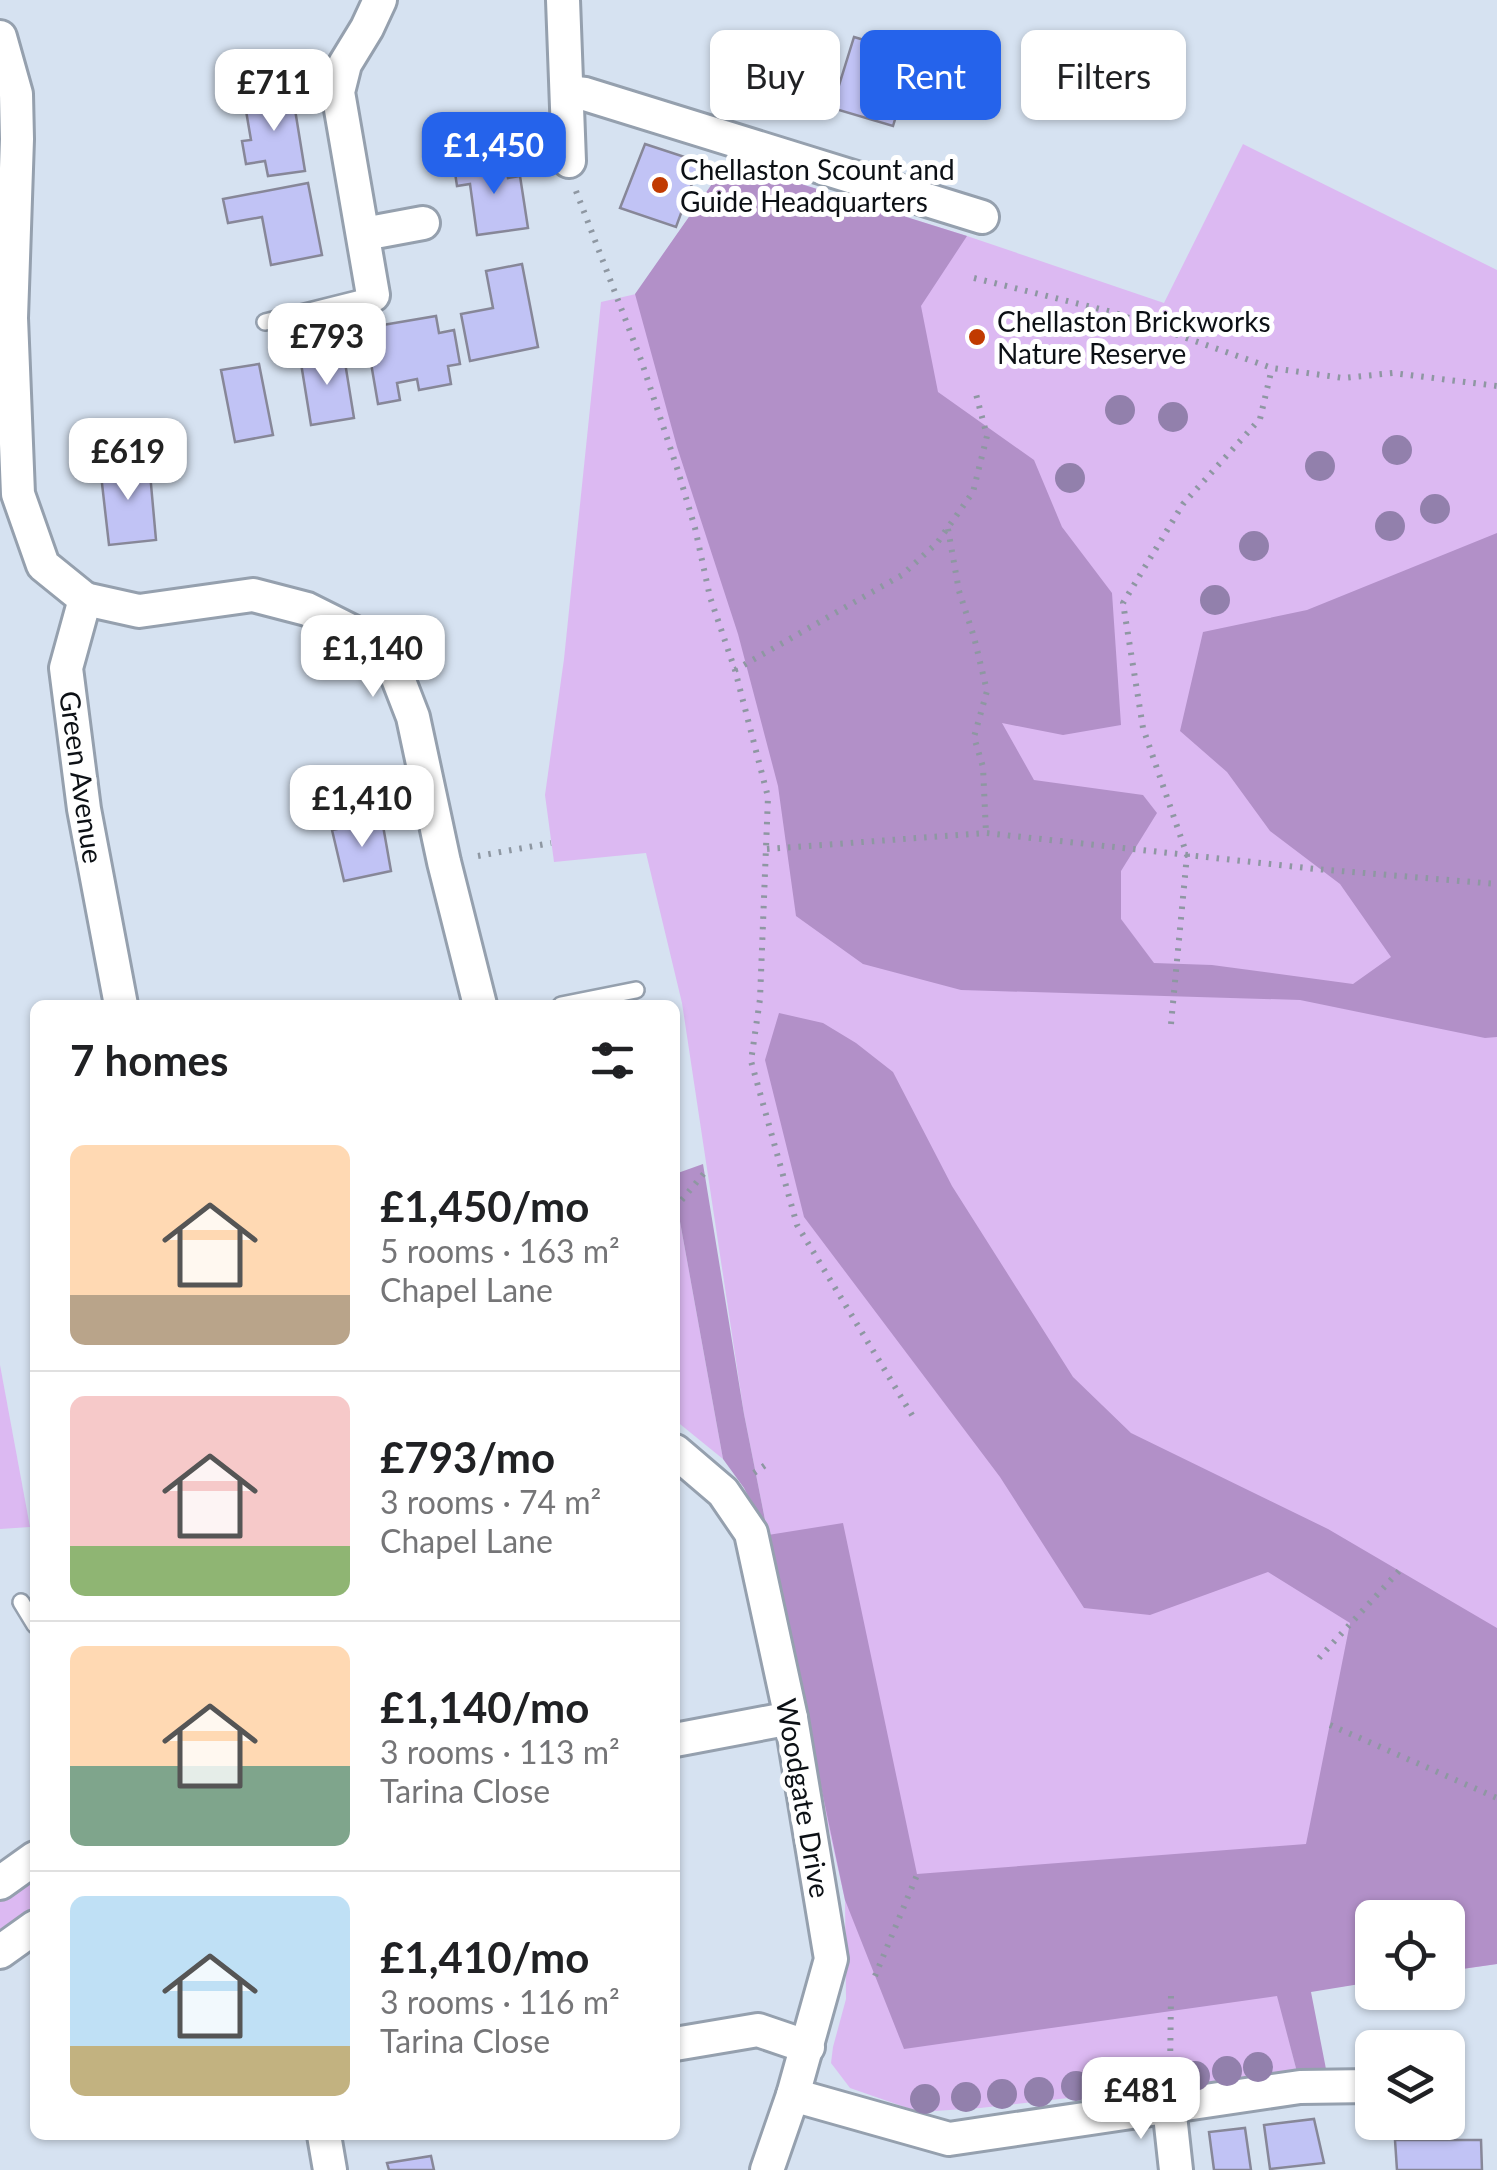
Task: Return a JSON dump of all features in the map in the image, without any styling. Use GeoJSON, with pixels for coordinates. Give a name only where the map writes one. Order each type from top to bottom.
{"type":"FeatureCollection","features":[{"type":"Feature","properties":{"kind":"street"},"geometry":{"type":"LineString","coordinates":[[373,295],[338,92],[345,64],[380,0]]}},
{"type":"Feature","properties":{"kind":"street"},"geometry":{"type":"LineString","coordinates":[[562,0],[569,161]]}},
{"type":"Feature","properties":{"kind":"street"},"geometry":{"type":"LineString","coordinates":[[0,37],[16,94],[18,139],[11,318],[18,494],[43,565],[85,599],[139,610],[253,595],[308,609],[355,633],[394,668],[413,718],[479,1000]]}},
{"type":"Feature","properties":{"kind":"street"},"geometry":{"type":"LineString","coordinates":[[566,92],[585,94],[982,217]]}},
{"type":"Feature","properties":{"kind":"street"},"geometry":{"type":"LineString","coordinates":[[364,234],[423,224]]}},
{"type":"Feature","properties":{"kind":"street","name":"Green Avenue"},"geometry":{"type":"LineString","coordinates":[[85,599],[66,668],[84,809],[120,1000]]}},
{"type":"Feature","properties":{"kind":"street","name":"Woodgate Drive"},"geometry":{"type":"LineString","coordinates":[[680,1455],[723,1492],[751,1534],[791,1718],[831,1958],[808,2047],[767,2170]]}},
{"type":"Feature","properties":{"kind":"street"},"geometry":{"type":"LineString","coordinates":[[680,1739],[791,1718]]}},
{"type":"Feature","properties":{"kind":"street"},"geometry":{"type":"LineString","coordinates":[[0,1883],[30,1862]]}},
{"type":"Feature","properties":{"kind":"street"},"geometry":{"type":"LineString","coordinates":[[0,1952],[30,1931]]}},
{"type":"Feature","properties":{"kind":"street"},"geometry":{"type":"LineString","coordinates":[[680,2043],[758,2030],[808,2047]]}},
{"type":"Feature","properties":{"kind":"street"},"geometry":{"type":"LineString","coordinates":[[793,2095],[949,2139],[1300,2087],[1355,2086]]}},
{"type":"Feature","properties":{"kind":"street"},"geometry":{"type":"LineString","coordinates":[[1169,2106],[1176,2170]]}},
{"type":"Feature","properties":{"kind":"street"},"geometry":{"type":"LineString","coordinates":[[325,2140],[330,2170]]}},
{"type":"Feature","properties":{"kind":"lane"},"geometry":{"type":"LineString","coordinates":[[265,322],[373,295]]}},
{"type":"Feature","properties":{"kind":"lane"},"geometry":{"type":"LineString","coordinates":[[586,1000],[636,990]]}},
{"type":"Feature","properties":{"kind":"lane"},"geometry":{"type":"LineString","coordinates":[[21,1602],[30,1617]]}},
{"type":"Feature","properties":{"kind":"path"},"geometry":{"type":"LineString","coordinates":[[569,161],[571,179],[672,452],[710,596],[736,670],[768,798],[760,999],[751,1060],[797,1225],[915,1420]]}},
{"type":"Feature","properties":{"kind":"path"},"geometry":{"type":"LineString","coordinates":[[974,278],[1112,312],[1272,368],[1344,378],[1393,373],[1497,386]]}},
{"type":"Feature","properties":{"kind":"path"},"geometry":{"type":"LineString","coordinates":[[1171,1024],[1186,855],[1142,728],[1123,604],[1184,504],[1260,419],[1272,368]]}},
{"type":"Feature","properties":{"kind":"path"},"geometry":{"type":"LineString","coordinates":[[736,670],[902,575],[937,543],[974,492],[988,436],[976,394]]}},
{"type":"Feature","properties":{"kind":"path"},"geometry":{"type":"LineString","coordinates":[[948,528],[958,590],[987,691],[974,738],[983,768],[986,833]]}},
{"type":"Feature","properties":{"kind":"path"},"geometry":{"type":"LineString","coordinates":[[767,849],[986,833],[1316,869],[1497,884]]}},
{"type":"Feature","properties":{"kind":"path"},"geometry":{"type":"LineString","coordinates":[[444,862],[551,844]]}},
{"type":"Feature","properties":{"kind":"path"},"geometry":{"type":"LineString","coordinates":[[680,1202],[706,1171]]}},
{"type":"Feature","properties":{"kind":"path"},"geometry":{"type":"LineString","coordinates":[[1319,1658],[1399,1571]]}},
{"type":"Feature","properties":{"kind":"path"},"geometry":{"type":"LineString","coordinates":[[1330,1725],[1497,1798]]}},
{"type":"Feature","properties":{"kind":"path"},"geometry":{"type":"LineString","coordinates":[[875,1976],[917,1875]]}},
{"type":"Feature","properties":{"kind":"path"},"geometry":{"type":"LineString","coordinates":[[1169,2106],[1171,1994]]}},
{"type":"Feature","properties":{"kind":"shaded area"},"geometry":{"type":"Polygon","coordinates":[[[1243,144],[1497,270],[1497,1964],[1465,1969],[1465,1900],[1355,1900],[1355,1985],[1278,1996],[1297,2072],[919,2112],[850,2088],[831,2063],[846,1999],[845,1900],[744,1414],[682,1003],[646,853],[554,862],[545,795],[564,659],[601,302],[636,294],[728,161],[1164,303],[1243,144]]]}},
{"type":"Feature","properties":{"kind":"shaded area"},"geometry":{"type":"Polygon","coordinates":[[[728,161],[967,236],[921,306],[938,392],[1034,460],[1062,527],[1112,593],[1121,725],[1063,735],[1002,723],[1034,780],[1143,795],[1157,813],[1121,871],[1121,919],[1154,963],[1212,965],[1353,984],[1391,957],[1340,884],[1270,831],[1227,772],[1180,731],[1203,632],[1307,610],[1497,533],[1497,1037],[1485,1038],[1300,1000],[961,990],[863,964],[796,916],[778,786],[738,634],[677,447],[635,294],[728,161]]]}},
{"type":"Feature","properties":{"kind":"shaded area"},"geometry":{"type":"Polygon","coordinates":[[[779,1013],[823,1023],[893,1072],[952,1186],[1073,1377],[1131,1433],[1328,1529],[1497,1628],[1497,1964],[1465,1969],[1465,1900],[1355,1900],[1355,1985],[1311,1992],[1326,2069],[1297,2072],[1277,1996],[904,2049],[845,1900],[768,1536],[744,1488],[723,1459],[680,1222],[680,1172],[703,1164],[768,1535],[843,1523],[917,1874],[1306,1844],[1350,1623],[1268,1572],[1150,1615],[1084,1608],[1000,1477],[804,1217],[765,1060],[779,1013]]]}},
{"type":"Feature","properties":{"kind":"shaded area"},"geometry":{"type":"Polygon","coordinates":[[[680,1222],[723,1459],[680,1424],[680,1222]]]}},
{"type":"Feature","properties":{"kind":"shaded area"},"geometry":{"type":"Polygon","coordinates":[[[0,1365],[30,1527],[0,1529],[0,1365]]]}},
{"type":"Feature","properties":{"kind":"shaded area"},"geometry":{"type":"Polygon","coordinates":[[[30,1862],[30,1931],[0,1952],[0,1883],[30,1862]]]}},
{"type":"Feature","properties":{"kind":"building"},"geometry":{"type":"Polygon","coordinates":[[[854,37],[860,39],[860,116],[840,110],[840,82],[854,37]]]}},
{"type":"Feature","properties":{"kind":"building"},"geometry":{"type":"Polygon","coordinates":[[[292,91],[305,171],[268,176],[265,161],[246,164],[242,141],[251,140],[244,99],[292,91]]]}},
{"type":"Feature","properties":{"kind":"building"},"geometry":{"type":"Polygon","coordinates":[[[873,120],[895,120],[893,126],[873,120]]]}},
{"type":"Feature","properties":{"kind":"building","name":"Chellaston Scount and Guide Headquarters"},"geometry":{"type":"Polygon","coordinates":[[[645,144],[700,162],[676,227],[620,208],[645,144]]]}},
{"type":"Feature","properties":{"kind":"building"},"geometry":{"type":"Polygon","coordinates":[[[505,159],[508,178],[520,176],[528,228],[477,235],[470,184],[457,186],[454,166],[505,159]]]}},
{"type":"Feature","properties":{"kind":"building"},"geometry":{"type":"Polygon","coordinates":[[[308,183],[322,255],[271,265],[262,217],[228,223],[223,199],[308,183]]]}},
{"type":"Feature","properties":{"kind":"building"},"geometry":{"type":"Polygon","coordinates":[[[522,264],[538,347],[470,361],[461,314],[493,308],[486,271],[522,264]]]}},
{"type":"Feature","properties":{"kind":"building"},"geometry":{"type":"Polygon","coordinates":[[[436,316],[439,333],[454,330],[460,364],[448,366],[451,384],[419,390],[417,379],[397,383],[400,400],[378,404],[365,328],[436,316]]]}},
{"type":"Feature","properties":{"kind":"building"},"geometry":{"type":"Polygon","coordinates":[[[343,350],[354,418],[311,425],[300,357],[343,350]]]}},
{"type":"Feature","properties":{"kind":"building"},"geometry":{"type":"Polygon","coordinates":[[[259,364],[273,435],[235,442],[221,370],[259,364]]]}},
{"type":"Feature","properties":{"kind":"building"},"geometry":{"type":"Polygon","coordinates":[[[149,462],[156,540],[109,545],[100,466],[149,462]]]}},
{"type":"Feature","properties":{"kind":"building"},"geometry":{"type":"Polygon","coordinates":[[[382,820],[391,871],[344,881],[332,830],[382,820]]]}},
{"type":"Feature","properties":{"kind":"building"},"geometry":{"type":"Polygon","coordinates":[[[1314,2119],[1324,2163],[1270,2169],[1264,2125],[1314,2119]]]}},
{"type":"Feature","properties":{"kind":"building"},"geometry":{"type":"Polygon","coordinates":[[[1245,2128],[1251,2170],[1214,2170],[1209,2132],[1245,2128]]]}},
{"type":"Feature","properties":{"kind":"building"},"geometry":{"type":"Polygon","coordinates":[[[1395,2140],[1481,2140],[1482,2170],[1397,2170],[1395,2140]]]}},
{"type":"Feature","properties":{"kind":"building"},"geometry":{"type":"Polygon","coordinates":[[[431,2156],[434,2170],[389,2170],[387,2163],[431,2156]]]}},
{"type":"Feature","properties":{"kind":"place","name":"Chellaston Scount and Guide Headquarters"},"geometry":{"type":"Point","coordinates":[660,185]}},
{"type":"Feature","properties":{"kind":"place","name":"Chellaston Brickworks Nature Reserve"},"geometry":{"type":"Point","coordinates":[977,337]}}]}
